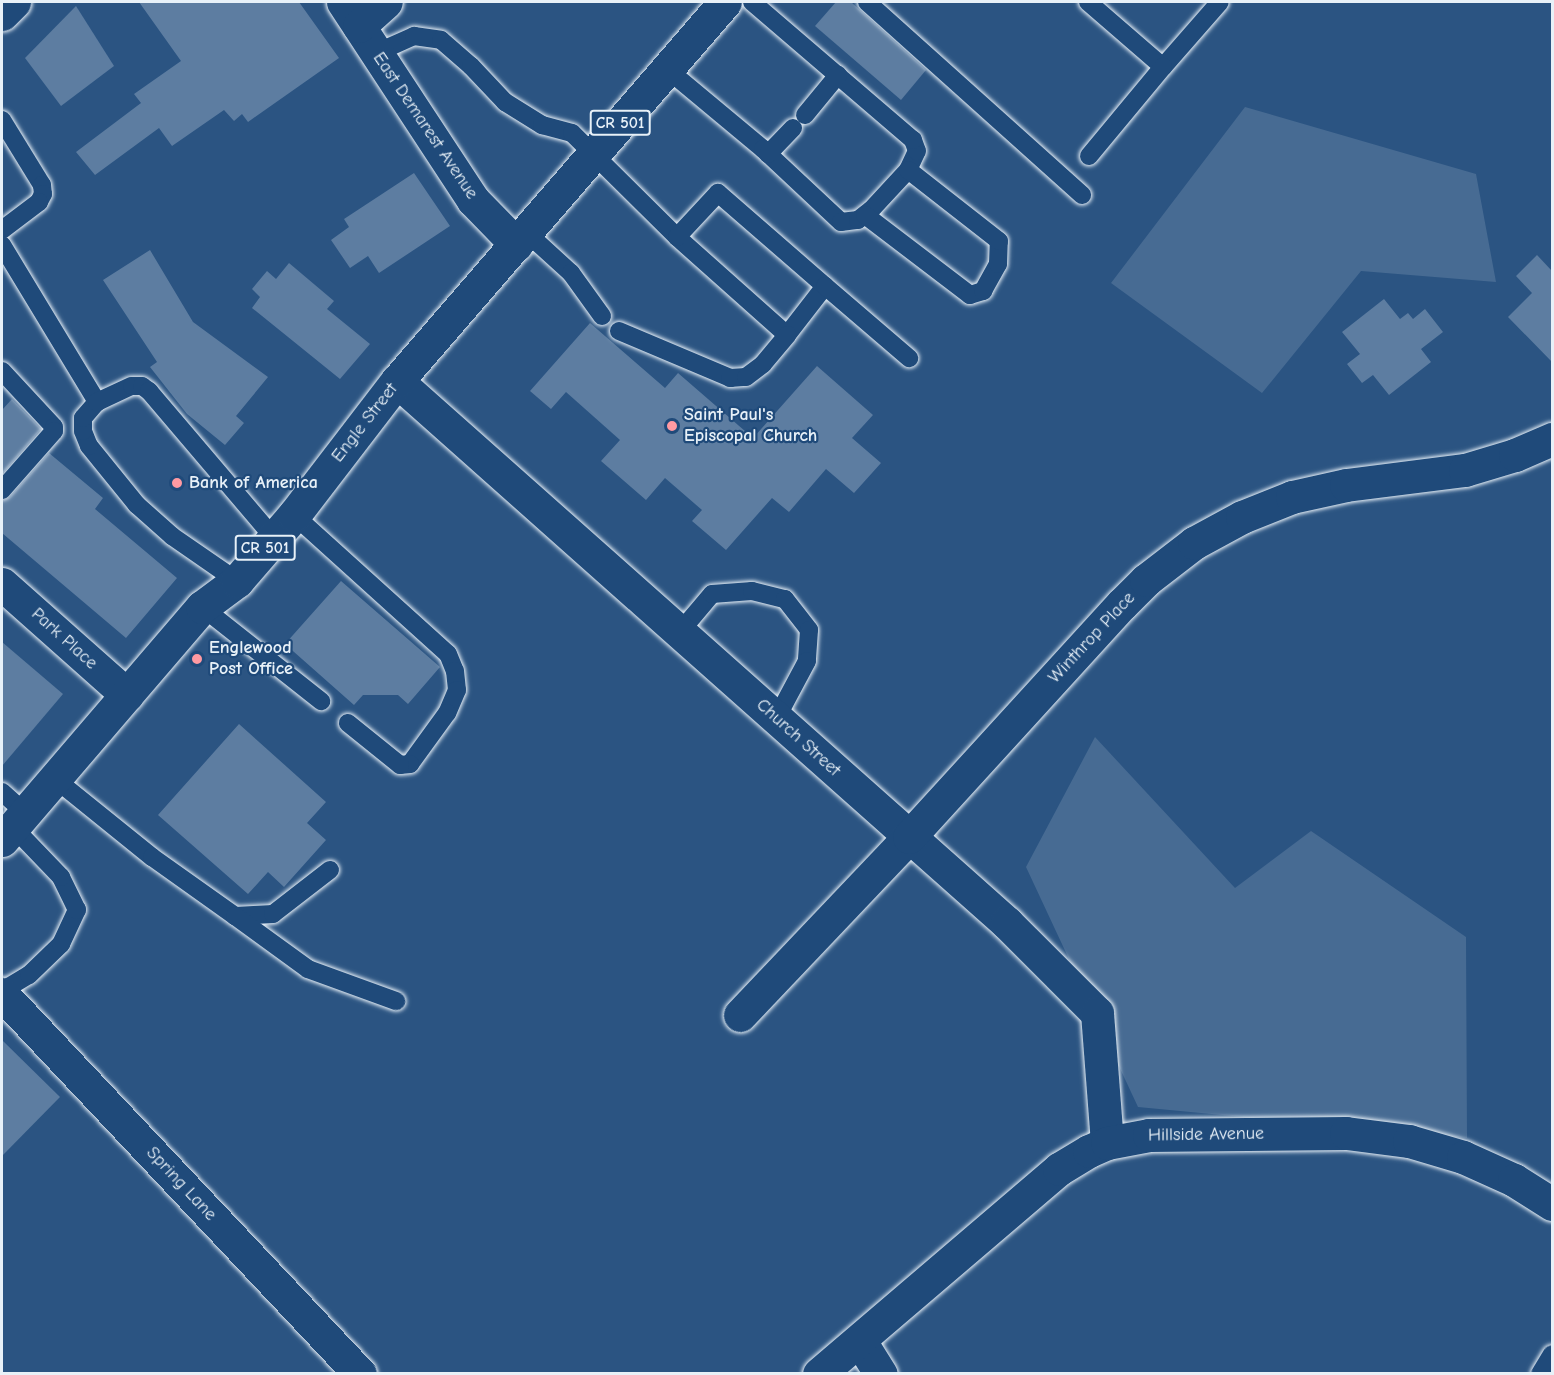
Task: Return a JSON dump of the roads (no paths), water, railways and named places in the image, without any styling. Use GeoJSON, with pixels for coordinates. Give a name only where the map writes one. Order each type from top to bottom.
{"type":"FeatureCollection","features":[{"type":"Feature","properties":{"kind":"street"},"geometry":{"type":"LineString","coordinates":[[2,14],[14,2]]}},
{"type":"Feature","properties":{"kind":"street"},"geometry":{"type":"LineString","coordinates":[[359,27],[386,2]]}},
{"type":"Feature","properties":{"kind":"street","name":"Engle Street"},"geometry":{"type":"LineString","coordinates":[[10,818],[54,778],[202,607],[237,581],[284,527],[397,381],[725,2]]}},
{"type":"Feature","properties":{"kind":"street","name":"East Demarest Avenue"},"geometry":{"type":"LineString","coordinates":[[359,27],[473,200],[521,238]]}},
{"type":"Feature","properties":{"kind":"street","name":"Church Street"},"geometry":{"type":"LineString","coordinates":[[397,381],[1007,923],[1097,1013],[1107,1143]]}},
{"type":"Feature","properties":{"kind":"street","name":"Winthrop Place"},"geometry":{"type":"LineString","coordinates":[[740,1015],[909,837],[1122,604],[1146,580],[1194,543],[1242,517],[1292,497],[1346,485],[1465,470],[1515,455],[1552,439]]}},
{"type":"Feature","properties":{"kind":"street","name":"Park Place"},"geometry":{"type":"LineString","coordinates":[[2,584],[127,695]]}},
{"type":"Feature","properties":{"kind":"street","name":"Spring Lane"},"geometry":{"type":"LineString","coordinates":[[2,993],[360,1374]]}},
{"type":"Feature","properties":{"kind":"street","name":"Hillside Avenue"},"geometry":{"type":"LineString","coordinates":[[819,1374],[1059,1169],[1089,1150],[1107,1143],[1149,1135],[1335,1133],[1409,1141],[1473,1161],[1514,1180],[1552,1204]]}},
{"type":"Feature","properties":{"kind":"street"},"geometry":{"type":"LineString","coordinates":[[860,1341],[881,1374]]}},
{"type":"Feature","properties":{"kind":"lane"},"geometry":{"type":"LineString","coordinates":[[667,69],[768,154],[841,222],[858,220],[865,215],[908,170],[917,151],[913,140],[752,2]]}},
{"type":"Feature","properties":{"kind":"lane"},"geometry":{"type":"LineString","coordinates":[[867,2],[1082,195]]}},
{"type":"Feature","properties":{"kind":"lane"},"geometry":{"type":"LineString","coordinates":[[1088,2],[1163,67]]}},
{"type":"Feature","properties":{"kind":"lane"},"geometry":{"type":"LineString","coordinates":[[1089,156],[1221,2]]}},
{"type":"Feature","properties":{"kind":"lane"},"geometry":{"type":"LineString","coordinates":[[359,27],[441,40],[471,66],[505,102],[542,125],[572,133],[677,237],[787,335]]}},
{"type":"Feature","properties":{"kind":"lane"},"geometry":{"type":"LineString","coordinates":[[768,154],[838,75]]}},
{"type":"Feature","properties":{"kind":"lane"},"geometry":{"type":"LineString","coordinates":[[2,120],[42,185],[43,195],[39,202],[2,230]]}},
{"type":"Feature","properties":{"kind":"lane"},"geometry":{"type":"LineString","coordinates":[[865,215],[970,295],[983,291],[998,264],[999,241],[908,170]]}},
{"type":"Feature","properties":{"kind":"lane"},"geometry":{"type":"LineString","coordinates":[[677,237],[718,193],[909,358]]}},
{"type":"Feature","properties":{"kind":"lane"},"geometry":{"type":"LineString","coordinates":[[521,238],[571,273],[602,316]]}},
{"type":"Feature","properties":{"kind":"lane"},"geometry":{"type":"LineString","coordinates":[[2,245],[97,402]]}},
{"type":"Feature","properties":{"kind":"lane"},"geometry":{"type":"LineString","coordinates":[[618,331],[730,378],[746,377],[763,364],[825,286]]}},
{"type":"Feature","properties":{"kind":"lane"},"geometry":{"type":"LineString","coordinates":[[2,371],[54,427],[54,431],[2,490]]}},
{"type":"Feature","properties":{"kind":"lane"},"geometry":{"type":"LineString","coordinates":[[237,581],[172,536],[137,505],[89,446],[83,418],[97,402],[132,386],[142,386],[284,527],[448,654],[455,671],[458,690],[447,713],[410,764],[400,765],[348,723]]}},
{"type":"Feature","properties":{"kind":"lane"},"geometry":{"type":"LineString","coordinates":[[679,633],[712,594],[752,591],[785,599],[809,630],[807,661],[776,719]]}},
{"type":"Feature","properties":{"kind":"lane"},"geometry":{"type":"LineString","coordinates":[[202,607],[321,700]]}},
{"type":"Feature","properties":{"kind":"lane"},"geometry":{"type":"LineString","coordinates":[[54,778],[152,857],[308,969],[396,1001]]}},
{"type":"Feature","properties":{"kind":"lane"},"geometry":{"type":"LineString","coordinates":[[2,993],[29,975],[61,944],[77,910],[61,877],[10,818]]}},
{"type":"Feature","properties":{"kind":"lane"},"geometry":{"type":"LineString","coordinates":[[235,916],[273,914],[330,870]]}},
{"type":"Feature","properties":{"kind":"lane"},"geometry":{"type":"LineString","coordinates":[[1540,1374],[1552,1354]]}},
{"type":"Feature","properties":{"kind":"place","name":"Saint Paul's Episcopal Church"},"geometry":{"type":"Point","coordinates":[672,426]}},
{"type":"Feature","properties":{"kind":"place","name":"Bank of America"},"geometry":{"type":"Point","coordinates":[177,483]}},
{"type":"Feature","properties":{"kind":"place","name":"Englewood Post Office"},"geometry":{"type":"Point","coordinates":[197,659]}}]}
